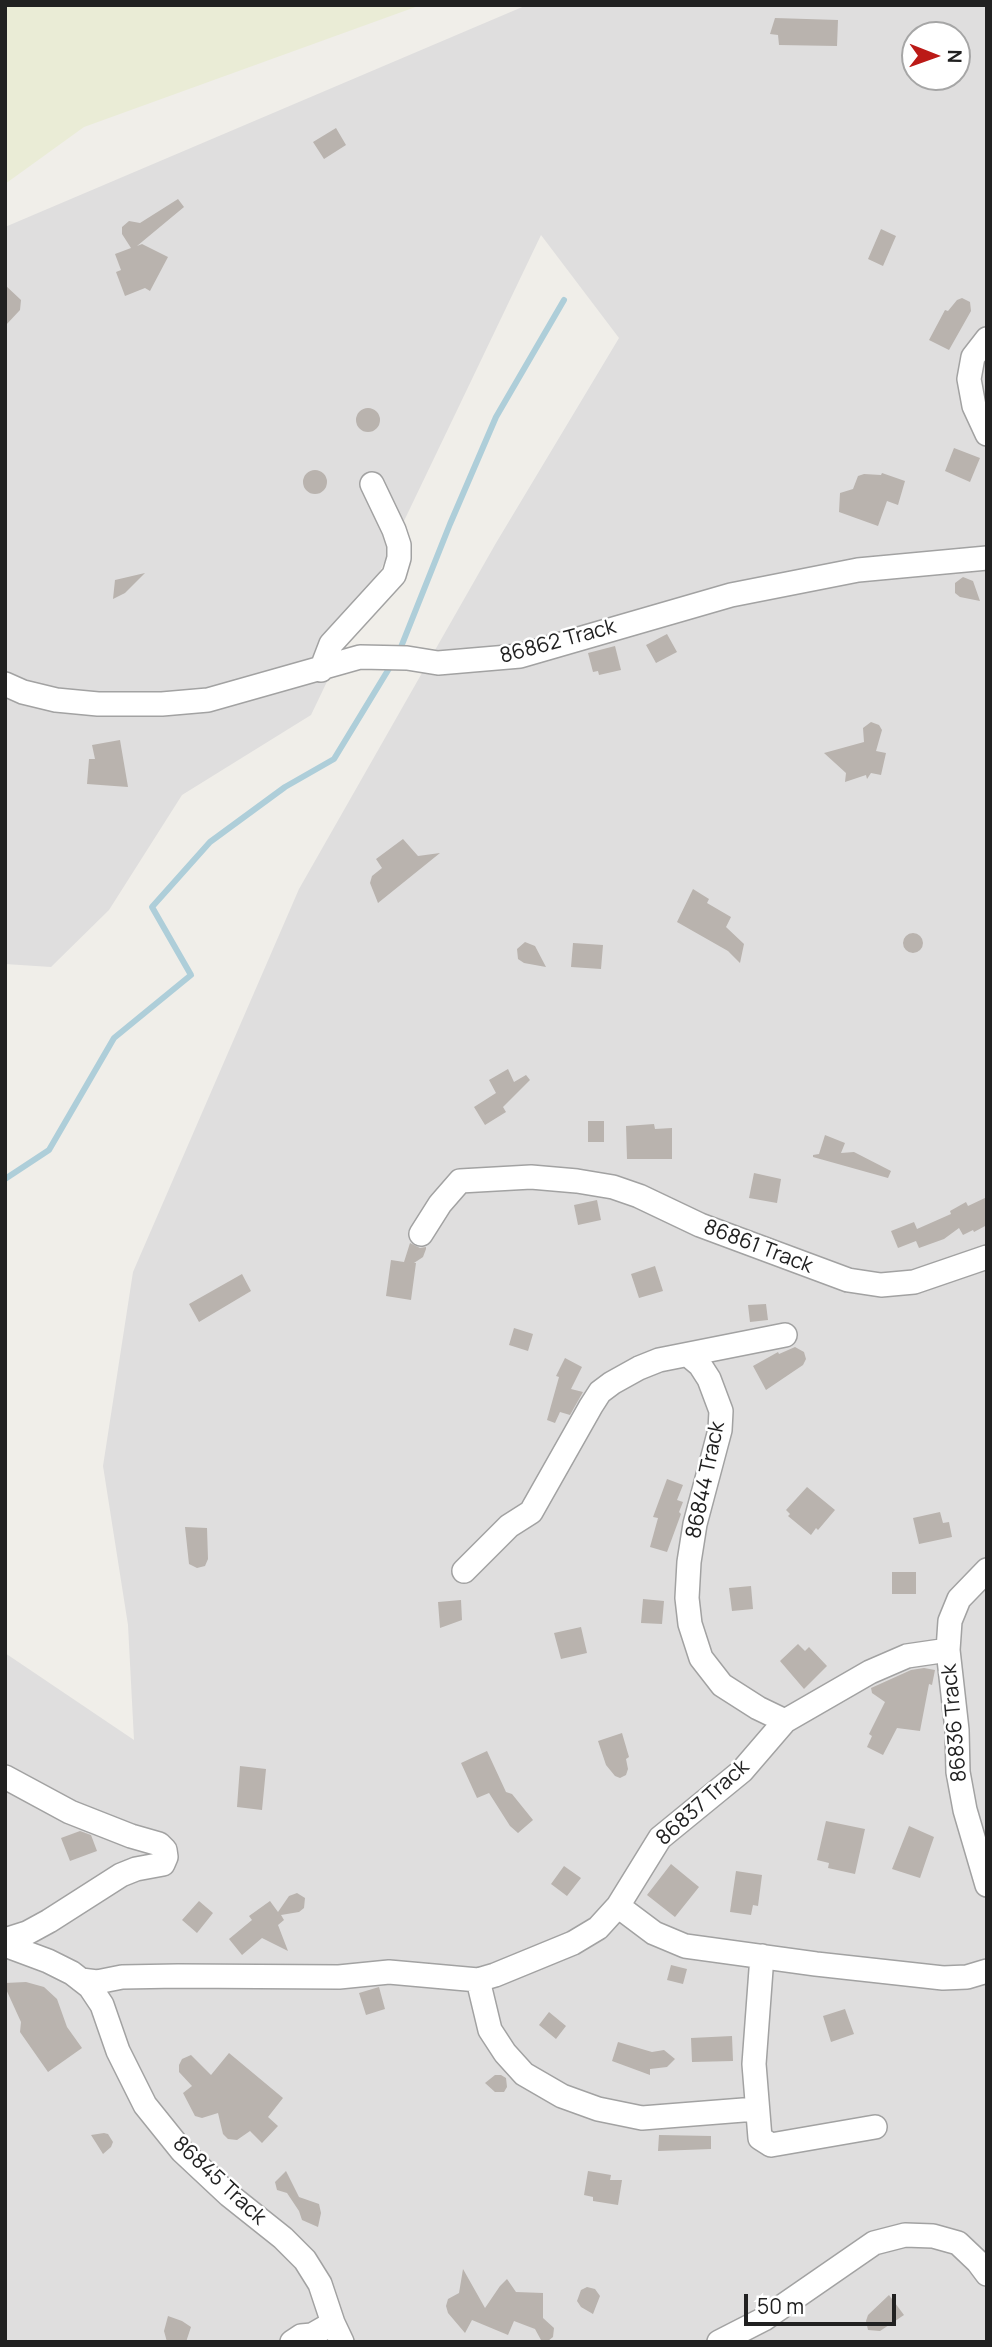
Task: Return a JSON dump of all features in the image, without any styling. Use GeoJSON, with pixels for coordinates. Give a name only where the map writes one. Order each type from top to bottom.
{"type":"FeatureCollection","features":[{"type":"Feature","properties":{"kind":"street"},"geometry":{"type":"LineString","coordinates":[[987,339],[973,357],[968,379],[974,406],[987,434]]}},
{"type":"Feature","properties":{"kind":"street"},"geometry":{"type":"LineString","coordinates":[[321,670],[331,644],[394,575],[399,558],[399,545],[394,530],[372,484]]}},
{"type":"Feature","properties":{"kind":"street","name":"86862 Track"},"geometry":{"type":"LineString","coordinates":[[5,684],[23,692],[56,700],[98,704],[162,704],[208,700],[360,657],[407,658],[438,663],[520,656],[743,592],[858,570],[987,558]]}},
{"type":"Feature","properties":{"kind":"street","name":"86861 Track"},"geometry":{"type":"LineString","coordinates":[[421,1234],[440,1204],[460,1181],[531,1177],[613,1187],[639,1196],[699,1225],[848,1280],[881,1285],[914,1282],[987,1257]]}},
{"type":"Feature","properties":{"kind":"street"},"geometry":{"type":"LineString","coordinates":[[464,1571],[509,1527],[531,1512],[600,1392],[639,1367],[659,1360],[785,1335]]}},
{"type":"Feature","properties":{"kind":"street","name":"86844 Track"},"geometry":{"type":"LineString","coordinates":[[688,1355],[701,1365],[709,1379],[720,1411],[720,1430],[695,1524],[689,1562],[687,1598],[690,1624],[701,1658],[722,1685],[758,1708],[785,1721]]}},
{"type":"Feature","properties":{"kind":"street","name":"86836 Track"},"geometry":{"type":"LineString","coordinates":[[987,1570],[959,1599],[950,1621],[948,1650],[957,1730],[958,1772],[965,1810],[987,1885]]}},
{"type":"Feature","properties":{"kind":"street","name":"86837 Track"},"geometry":{"type":"LineString","coordinates":[[478,1980],[573,1943],[598,1928],[618,1906],[660,1838],[741,1771],[785,1721],[870,1672],[908,1656],[948,1650]]}},
{"type":"Feature","properties":{"kind":"street"},"geometry":{"type":"LineString","coordinates":[[5,1777],[71,1812],[106,1827],[159,1844],[165,1850],[166,1857],[163,1864],[121,1875],[49,1921],[5,1942]]}},
{"type":"Feature","properties":{"kind":"street"},"geometry":{"type":"LineString","coordinates":[[618,1906],[653,1933],[685,1945],[943,1978],[967,1977],[987,1971]]}},
{"type":"Feature","properties":{"kind":"street","name":"86845 Track"},"geometry":{"type":"LineString","coordinates":[[5,1942],[48,1961],[90,1987],[102,2005],[118,2051],[145,2105],[182,2151],[305,2260],[320,2284],[337,2332]]}},
{"type":"Feature","properties":{"kind":"street"},"geometry":{"type":"LineString","coordinates":[[762,1956],[754,2064],[760,2138],[771,2145],[875,2127]]}},
{"type":"Feature","properties":{"kind":"street"},"geometry":{"type":"LineString","coordinates":[[81,1980],[97,1982],[122,1978],[178,1976],[339,1977],[389,1972],[478,1980],[490,2030],[505,2053],[524,2074],[562,2096],[598,2109],[642,2118],[756,2109]]}},
{"type":"Feature","properties":{"kind":"street"},"geometry":{"type":"LineString","coordinates":[[719,2342],[764,2319],[874,2243],[905,2235],[933,2235],[958,2243],[987,2274]]}},
{"type":"Feature","properties":{"kind":"street"},"geometry":{"type":"LineString","coordinates":[[292,2342],[301,2336],[337,2332]]}},
{"type":"Feature","properties":{"kind":"shaded area"},"geometry":{"type":"Polygon","coordinates":[[[527,5],[987,5],[987,2342],[5,2342],[5,1653],[134,1740],[128,1625],[103,1466],[133,1272],[299,889],[496,543],[619,338],[541,235],[311,715],[182,795],[109,910],[51,967],[5,964],[5,227],[527,5]]]}},
{"type":"Feature","properties":{"kind":"green space"},"geometry":{"type":"Polygon","coordinates":[[[5,5],[421,5],[84,127],[5,184],[5,5]]]}},
{"type":"Feature","properties":{"kind":"building"},"geometry":{"type":"Polygon","coordinates":[[[775,18],[838,20],[837,46],[779,45],[778,35],[770,34],[775,18]]]}},
{"type":"Feature","properties":{"kind":"building"},"geometry":{"type":"Polygon","coordinates":[[[336,128],[346,145],[324,159],[313,142],[336,128]]]}},
{"type":"Feature","properties":{"kind":"building"},"geometry":{"type":"Polygon","coordinates":[[[178,199],[184,207],[137,246],[142,244],[168,257],[150,291],[145,288],[125,296],[116,272],[121,270],[115,254],[131,248],[122,234],[122,227],[129,221],[140,223],[178,199]]]}},
{"type":"Feature","properties":{"kind":"building"},"geometry":{"type":"Polygon","coordinates":[[[881,229],[896,236],[883,266],[868,259],[881,229]]]}},
{"type":"Feature","properties":{"kind":"building"},"geometry":{"type":"Polygon","coordinates":[[[5,285],[21,300],[20,310],[5,326],[5,285]]]}},
{"type":"Feature","properties":{"kind":"building"},"geometry":{"type":"Polygon","coordinates":[[[962,298],[970,302],[971,311],[949,350],[929,340],[945,310],[948,311],[962,298]]]}},
{"type":"Feature","properties":{"kind":"building"},"geometry":{"type":"Polygon","coordinates":[[[368,408],[379,415],[380,420],[373,431],[368,432],[357,425],[356,420],[363,409],[368,408]]]}},
{"type":"Feature","properties":{"kind":"building"},"geometry":{"type":"Polygon","coordinates":[[[954,448],[980,458],[970,482],[945,471],[954,448]]]}},
{"type":"Feature","properties":{"kind":"building"},"geometry":{"type":"Polygon","coordinates":[[[315,470],[326,477],[327,482],[320,493],[315,494],[304,487],[303,482],[310,471],[315,470]]]}},
{"type":"Feature","properties":{"kind":"building"},"geometry":{"type":"Polygon","coordinates":[[[882,473],[905,481],[898,505],[887,501],[878,526],[839,512],[840,493],[853,489],[858,476],[882,473]]]}},
{"type":"Feature","properties":{"kind":"building"},"geometry":{"type":"Polygon","coordinates":[[[145,573],[125,593],[113,599],[115,580],[145,573]]]}},
{"type":"Feature","properties":{"kind":"building"},"geometry":{"type":"Polygon","coordinates":[[[963,577],[973,581],[980,601],[960,597],[955,593],[955,583],[963,577]]]}},
{"type":"Feature","properties":{"kind":"building"},"geometry":{"type":"Polygon","coordinates":[[[667,634],[677,652],[656,663],[646,645],[667,634]]]}},
{"type":"Feature","properties":{"kind":"building"},"geometry":{"type":"Polygon","coordinates":[[[615,646],[621,670],[599,675],[598,671],[593,672],[588,653],[615,646]]]}},
{"type":"Feature","properties":{"kind":"building"},"geometry":{"type":"Polygon","coordinates":[[[871,722],[879,725],[882,730],[876,751],[886,753],[881,775],[871,773],[867,779],[866,775],[845,782],[846,773],[824,753],[864,742],[863,728],[871,722]]]}},
{"type":"Feature","properties":{"kind":"building"},"geometry":{"type":"Polygon","coordinates":[[[120,740],[128,787],[87,784],[89,759],[95,759],[92,745],[120,740]]]}},
{"type":"Feature","properties":{"kind":"building"},"geometry":{"type":"Polygon","coordinates":[[[403,839],[418,856],[440,853],[378,903],[370,883],[372,876],[382,868],[376,859],[403,839]]]}},
{"type":"Feature","properties":{"kind":"building"},"geometry":{"type":"Polygon","coordinates":[[[693,889],[709,899],[707,903],[731,917],[726,927],[744,944],[740,963],[728,951],[677,922],[693,889]]]}},
{"type":"Feature","properties":{"kind":"building"},"geometry":{"type":"Polygon","coordinates":[[[913,933],[920,936],[923,943],[920,950],[913,953],[906,950],[903,943],[906,936],[913,933]]]}},
{"type":"Feature","properties":{"kind":"building"},"geometry":{"type":"Polygon","coordinates":[[[525,942],[535,946],[546,967],[524,963],[518,959],[517,949],[525,942]]]}},
{"type":"Feature","properties":{"kind":"building"},"geometry":{"type":"Polygon","coordinates":[[[573,943],[603,945],[601,969],[571,967],[573,943]]]}},
{"type":"Feature","properties":{"kind":"building"},"geometry":{"type":"Polygon","coordinates":[[[508,1069],[514,1082],[526,1075],[530,1080],[503,1107],[506,1112],[485,1125],[474,1107],[496,1093],[489,1080],[508,1069]]]}},
{"type":"Feature","properties":{"kind":"building"},"geometry":{"type":"Polygon","coordinates":[[[588,1121],[604,1121],[604,1142],[588,1142],[588,1121]]]}},
{"type":"Feature","properties":{"kind":"building"},"geometry":{"type":"Polygon","coordinates":[[[654,1124],[655,1129],[672,1128],[672,1159],[627,1159],[626,1126],[654,1124]]]}},
{"type":"Feature","properties":{"kind":"building"},"geometry":{"type":"Polygon","coordinates":[[[825,1135],[845,1143],[841,1153],[854,1152],[891,1171],[888,1178],[813,1157],[819,1154],[825,1135]]]}},
{"type":"Feature","properties":{"kind":"building"},"geometry":{"type":"Polygon","coordinates":[[[754,1173],[781,1179],[777,1203],[749,1198],[754,1173]]]}},
{"type":"Feature","properties":{"kind":"building"},"geometry":{"type":"Polygon","coordinates":[[[987,1197],[987,1225],[963,1235],[959,1228],[944,1239],[919,1248],[916,1241],[898,1248],[891,1231],[914,1222],[917,1229],[951,1214],[950,1211],[966,1202],[968,1206],[987,1197]]]}},
{"type":"Feature","properties":{"kind":"building"},"geometry":{"type":"Polygon","coordinates":[[[597,1200],[601,1220],[578,1225],[574,1205],[597,1200]]]}},
{"type":"Feature","properties":{"kind":"building"},"geometry":{"type":"Polygon","coordinates":[[[410,1243],[420,1248],[426,1247],[423,1257],[414,1263],[411,1300],[386,1296],[391,1260],[404,1262],[410,1243]]]}},
{"type":"Feature","properties":{"kind":"building"},"geometry":{"type":"Polygon","coordinates":[[[655,1266],[663,1291],[639,1298],[631,1274],[655,1266]]]}},
{"type":"Feature","properties":{"kind":"building"},"geometry":{"type":"Polygon","coordinates":[[[242,1274],[251,1291],[199,1322],[189,1304],[242,1274]]]}},
{"type":"Feature","properties":{"kind":"building"},"geometry":{"type":"Polygon","coordinates":[[[766,1304],[768,1320],[750,1322],[748,1305],[766,1304]]]}},
{"type":"Feature","properties":{"kind":"building"},"geometry":{"type":"Polygon","coordinates":[[[514,1328],[533,1334],[528,1351],[509,1345],[514,1328]]]}},
{"type":"Feature","properties":{"kind":"building"},"geometry":{"type":"Polygon","coordinates":[[[795,1347],[804,1352],[806,1359],[803,1365],[766,1390],[753,1366],[778,1352],[779,1354],[795,1347]]]}},
{"type":"Feature","properties":{"kind":"building"},"geometry":{"type":"Polygon","coordinates":[[[565,1358],[582,1367],[571,1389],[583,1392],[570,1415],[560,1412],[555,1423],[547,1420],[559,1377],[556,1376],[565,1358]]]}},
{"type":"Feature","properties":{"kind":"building"},"geometry":{"type":"Polygon","coordinates":[[[667,1479],[683,1485],[677,1500],[683,1502],[667,1552],[650,1547],[658,1518],[653,1517],[667,1479]]]}},
{"type":"Feature","properties":{"kind":"building"},"geometry":{"type":"Polygon","coordinates":[[[807,1487],[835,1510],[811,1535],[788,1516],[790,1514],[786,1510],[807,1487]]]}},
{"type":"Feature","properties":{"kind":"building"},"geometry":{"type":"Polygon","coordinates":[[[940,1512],[943,1523],[949,1522],[952,1537],[919,1544],[913,1518],[940,1512]]]}},
{"type":"Feature","properties":{"kind":"building"},"geometry":{"type":"Polygon","coordinates":[[[185,1527],[207,1528],[208,1559],[205,1566],[197,1568],[189,1564],[185,1527]]]}},
{"type":"Feature","properties":{"kind":"building"},"geometry":{"type":"Polygon","coordinates":[[[892,1572],[916,1572],[916,1594],[892,1594],[892,1572]]]}},
{"type":"Feature","properties":{"kind":"building"},"geometry":{"type":"Polygon","coordinates":[[[751,1586],[753,1609],[732,1611],[729,1588],[751,1586]]]}},
{"type":"Feature","properties":{"kind":"building"},"geometry":{"type":"Polygon","coordinates":[[[643,1599],[664,1601],[662,1624],[641,1623],[643,1599]]]}},
{"type":"Feature","properties":{"kind":"building"},"geometry":{"type":"Polygon","coordinates":[[[461,1600],[462,1620],[440,1628],[438,1602],[461,1600]]]}},
{"type":"Feature","properties":{"kind":"building"},"geometry":{"type":"Polygon","coordinates":[[[581,1627],[587,1653],[561,1659],[554,1633],[581,1627]]]}},
{"type":"Feature","properties":{"kind":"building"},"geometry":{"type":"Polygon","coordinates":[[[798,1644],[805,1651],[809,1647],[827,1666],[804,1689],[780,1661],[798,1644]]]}},
{"type":"Feature","properties":{"kind":"building"},"geometry":{"type":"Polygon","coordinates":[[[911,1670],[935,1670],[932,1685],[929,1684],[920,1731],[897,1728],[883,1755],[867,1747],[872,1736],[869,1734],[885,1702],[872,1693],[871,1688],[911,1670]]]}},
{"type":"Feature","properties":{"kind":"building"},"geometry":{"type":"Polygon","coordinates":[[[622,1733],[629,1757],[626,1759],[626,1775],[620,1778],[606,1765],[598,1741],[622,1733]]]}},
{"type":"Feature","properties":{"kind":"building"},"geometry":{"type":"Polygon","coordinates":[[[487,1751],[506,1792],[512,1794],[533,1820],[518,1833],[510,1826],[489,1793],[477,1798],[461,1763],[487,1751]]]}},
{"type":"Feature","properties":{"kind":"building"},"geometry":{"type":"Polygon","coordinates":[[[240,1766],[266,1769],[262,1810],[237,1807],[240,1766]]]}},
{"type":"Feature","properties":{"kind":"building"},"geometry":{"type":"Polygon","coordinates":[[[826,1821],[865,1829],[855,1874],[828,1868],[829,1863],[817,1860],[826,1821]]]}},
{"type":"Feature","properties":{"kind":"building"},"geometry":{"type":"Polygon","coordinates":[[[909,1826],[934,1837],[920,1878],[892,1869],[909,1826]]]}},
{"type":"Feature","properties":{"kind":"building"},"geometry":{"type":"Polygon","coordinates":[[[80,1831],[91,1835],[97,1851],[70,1861],[61,1838],[80,1831]]]}},
{"type":"Feature","properties":{"kind":"building"},"geometry":{"type":"Polygon","coordinates":[[[671,1864],[699,1887],[675,1917],[647,1895],[671,1864]]]}},
{"type":"Feature","properties":{"kind":"building"},"geometry":{"type":"Polygon","coordinates":[[[564,1866],[581,1878],[567,1896],[551,1884],[564,1866]]]}},
{"type":"Feature","properties":{"kind":"building"},"geometry":{"type":"Polygon","coordinates":[[[736,1871],[762,1875],[758,1906],[753,1905],[751,1915],[730,1912],[736,1871]]]}},
{"type":"Feature","properties":{"kind":"building"},"geometry":{"type":"Polygon","coordinates":[[[297,1893],[305,1898],[304,1908],[299,1912],[281,1915],[284,1920],[278,1925],[288,1951],[262,1938],[242,1955],[229,1939],[252,1920],[249,1916],[270,1901],[278,1912],[289,1896],[297,1893]]]}},
{"type":"Feature","properties":{"kind":"building"},"geometry":{"type":"Polygon","coordinates":[[[199,1901],[213,1913],[197,1933],[182,1920],[199,1901]]]}},
{"type":"Feature","properties":{"kind":"building"},"geometry":{"type":"Polygon","coordinates":[[[671,1965],[687,1969],[683,1984],[667,1980],[671,1965]]]}},
{"type":"Feature","properties":{"kind":"building"},"geometry":{"type":"Polygon","coordinates":[[[26,1982],[44,1987],[57,1999],[67,2027],[82,2048],[48,2072],[20,2032],[21,2022],[5,1987],[5,1983],[26,1982]]]}},
{"type":"Feature","properties":{"kind":"building"},"geometry":{"type":"Polygon","coordinates":[[[379,1987],[385,2009],[366,2015],[359,1993],[379,1987]]]}},
{"type":"Feature","properties":{"kind":"building"},"geometry":{"type":"Polygon","coordinates":[[[845,2009],[854,2034],[831,2042],[823,2016],[845,2009]]]}},
{"type":"Feature","properties":{"kind":"building"},"geometry":{"type":"Polygon","coordinates":[[[549,2012],[566,2026],[556,2039],[539,2025],[549,2012]]]}},
{"type":"Feature","properties":{"kind":"building"},"geometry":{"type":"Polygon","coordinates":[[[732,2036],[733,2061],[692,2062],[691,2038],[732,2036]]]}},
{"type":"Feature","properties":{"kind":"building"},"geometry":{"type":"Polygon","coordinates":[[[618,2042],[652,2052],[664,2050],[675,2059],[667,2067],[650,2069],[650,2075],[612,2061],[618,2042]]]}},
{"type":"Feature","properties":{"kind":"building"},"geometry":{"type":"Polygon","coordinates":[[[229,2053],[283,2098],[268,2117],[278,2126],[262,2143],[250,2131],[237,2140],[228,2139],[223,2134],[218,2113],[202,2118],[195,2116],[183,2093],[192,2086],[179,2072],[182,2059],[191,2055],[211,2075],[229,2053]]]}},
{"type":"Feature","properties":{"kind":"building"},"geometry":{"type":"Polygon","coordinates":[[[495,2075],[506,2078],[507,2087],[504,2092],[495,2092],[485,2083],[495,2075]]]}},
{"type":"Feature","properties":{"kind":"building"},"geometry":{"type":"Polygon","coordinates":[[[108,2134],[113,2142],[103,2154],[91,2135],[108,2134]]]}},
{"type":"Feature","properties":{"kind":"building"},"geometry":{"type":"Polygon","coordinates":[[[659,2135],[711,2136],[711,2149],[658,2151],[659,2135]]]}},
{"type":"Feature","properties":{"kind":"building"},"geometry":{"type":"Polygon","coordinates":[[[286,2171],[299,2197],[319,2204],[321,2213],[318,2227],[302,2220],[287,2193],[277,2190],[275,2182],[286,2171]]]}},
{"type":"Feature","properties":{"kind":"building"},"geometry":{"type":"Polygon","coordinates":[[[588,2171],[611,2175],[610,2180],[622,2180],[618,2205],[593,2201],[593,2197],[584,2195],[588,2171]]]}},
{"type":"Feature","properties":{"kind":"building"},"geometry":{"type":"Polygon","coordinates":[[[463,2269],[485,2308],[507,2279],[516,2292],[543,2293],[543,2318],[554,2328],[553,2337],[548,2341],[541,2340],[535,2329],[514,2321],[508,2335],[472,2320],[465,2333],[448,2313],[446,2306],[448,2299],[459,2293],[463,2269]]]}},
{"type":"Feature","properties":{"kind":"building"},"geometry":{"type":"Polygon","coordinates":[[[587,2287],[595,2289],[600,2296],[593,2314],[581,2307],[577,2301],[581,2290],[587,2287]]]}},
{"type":"Feature","properties":{"kind":"building"},"geometry":{"type":"Polygon","coordinates":[[[889,2295],[904,2315],[880,2331],[868,2330],[868,2315],[889,2295]]]}},
{"type":"Feature","properties":{"kind":"building"},"geometry":{"type":"Polygon","coordinates":[[[168,2316],[191,2327],[186,2342],[167,2342],[164,2331],[168,2316]]]}},
{"type":"Feature","properties":{"kind":"waterway"},"geometry":{"type":"LineString","coordinates":[[399,652],[496,417],[564,300]]}},
{"type":"Feature","properties":{"kind":"waterway"},"geometry":{"type":"LineString","coordinates":[[5,1179],[49,1150],[114,1038],[191,975],[152,907],[210,842],[285,787],[334,759],[393,662]]}}]}
